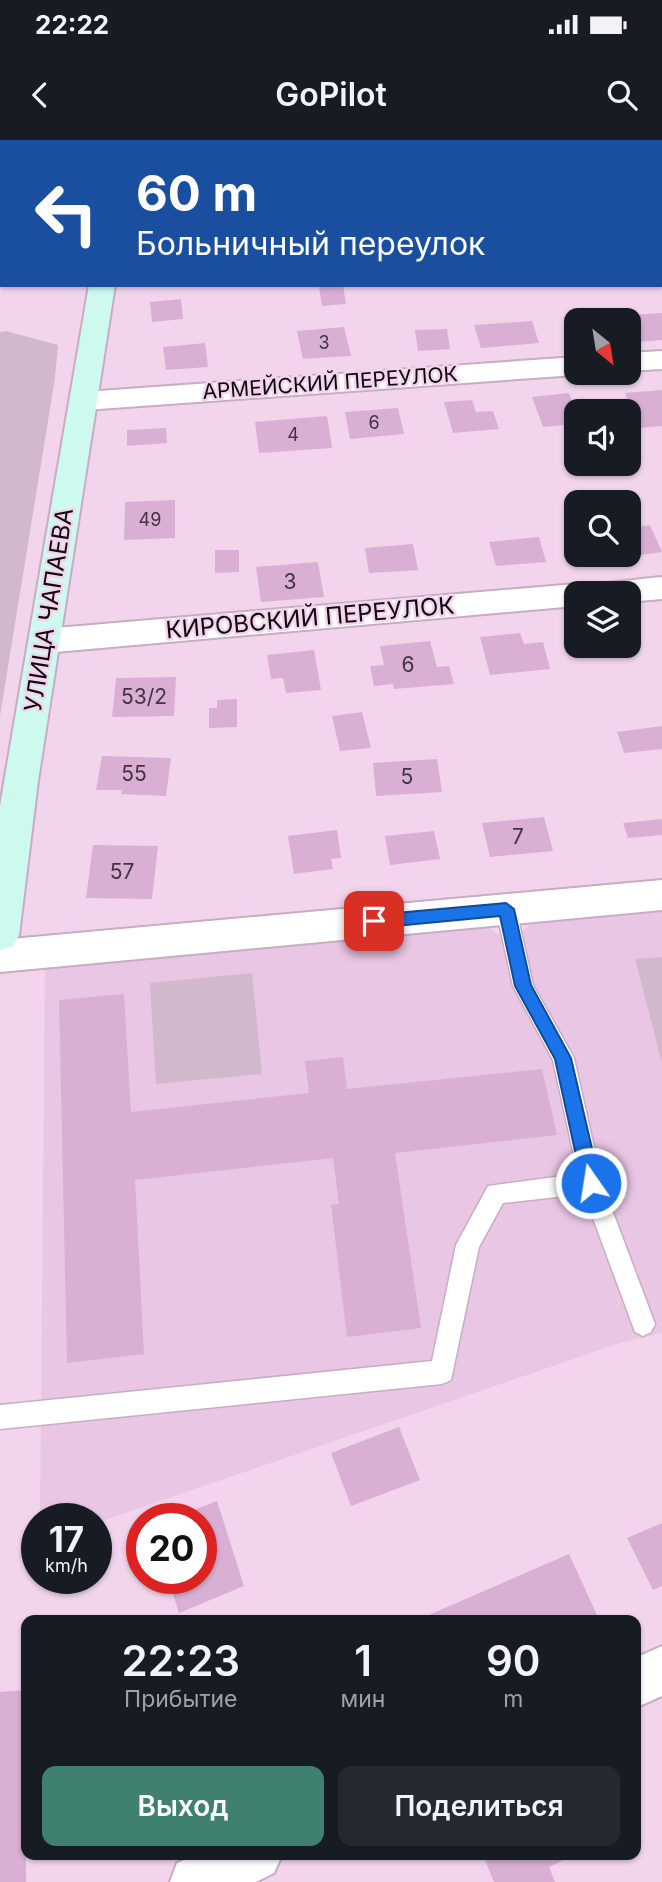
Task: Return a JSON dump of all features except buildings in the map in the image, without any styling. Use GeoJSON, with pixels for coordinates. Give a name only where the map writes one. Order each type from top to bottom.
{"type":"FeatureCollection","features":[{"type":"Feature","properties":{"kind":"street","name":"УЛИЦА ЧАПАЕВА"},"geometry":{"type":"LineString","coordinates":[[0,934],[102,287]]}},
{"type":"Feature","properties":{"kind":"street"},"geometry":{"type":"LineString","coordinates":[[641,361],[662,360]]}},
{"type":"Feature","properties":{"kind":"street","name":"АРМЕЙСКИЙ ПЕРЕУЛОК"},"geometry":{"type":"LineString","coordinates":[[85,401],[564,367]]}},
{"type":"Feature","properties":{"kind":"street"},"geometry":{"type":"LineString","coordinates":[[641,590],[662,588]]}},
{"type":"Feature","properties":{"kind":"street","name":"КИРОВСКИЙ ПЕРЕУЛОК"},"geometry":{"type":"LineString","coordinates":[[44,641],[564,596]]}},
{"type":"Feature","properties":{"kind":"street"},"geometry":{"type":"LineString","coordinates":[[0,956],[662,895]]}},
{"type":"Feature","properties":{"kind":"street"},"geometry":{"type":"LineString","coordinates":[[641,1680],[662,1671]]}},
{"type":"Feature","properties":{"kind":"street"},"geometry":{"type":"LineString","coordinates":[[196,1882],[245,1860]]}},
{"type":"Feature","properties":{"kind":"lane"},"geometry":{"type":"LineString","coordinates":[[506,909],[523,986],[562,1058],[591,1183],[643,1324]]}},
{"type":"Feature","properties":{"kind":"lane"},"geometry":{"type":"LineString","coordinates":[[0,1417],[442,1372],[468,1245],[496,1193],[591,1183]]}},
{"type":"Feature","properties":{"kind":"shaded area"},"geometry":{"type":"Polygon","coordinates":[[[6,331],[58,345],[55,378],[0,716],[0,332],[6,331]]]}},
{"type":"Feature","properties":{"kind":"shaded area"},"geometry":{"type":"Polygon","coordinates":[[[662,907],[662,1333],[620,1343],[154,1503],[126,1503],[126,1513],[112,1518],[112,1503],[40,1503],[45,965],[484,924],[498,934],[523,931],[533,920],[662,907]]]}},
{"type":"Feature","properties":{"kind":"shaded area"},"geometry":{"type":"Polygon","coordinates":[[[662,957],[662,1063],[635,959],[662,957]]]}},
{"type":"Feature","properties":{"kind":"shaded area"},"geometry":{"type":"Polygon","coordinates":[[[252,973],[262,1074],[156,1084],[150,983],[252,973]]]}},
{"type":"Feature","properties":{"kind":"route"},"geometry":{"type":"LineString","coordinates":[[374,921],[506,909],[523,986],[562,1058],[591,1183]]}}]}
